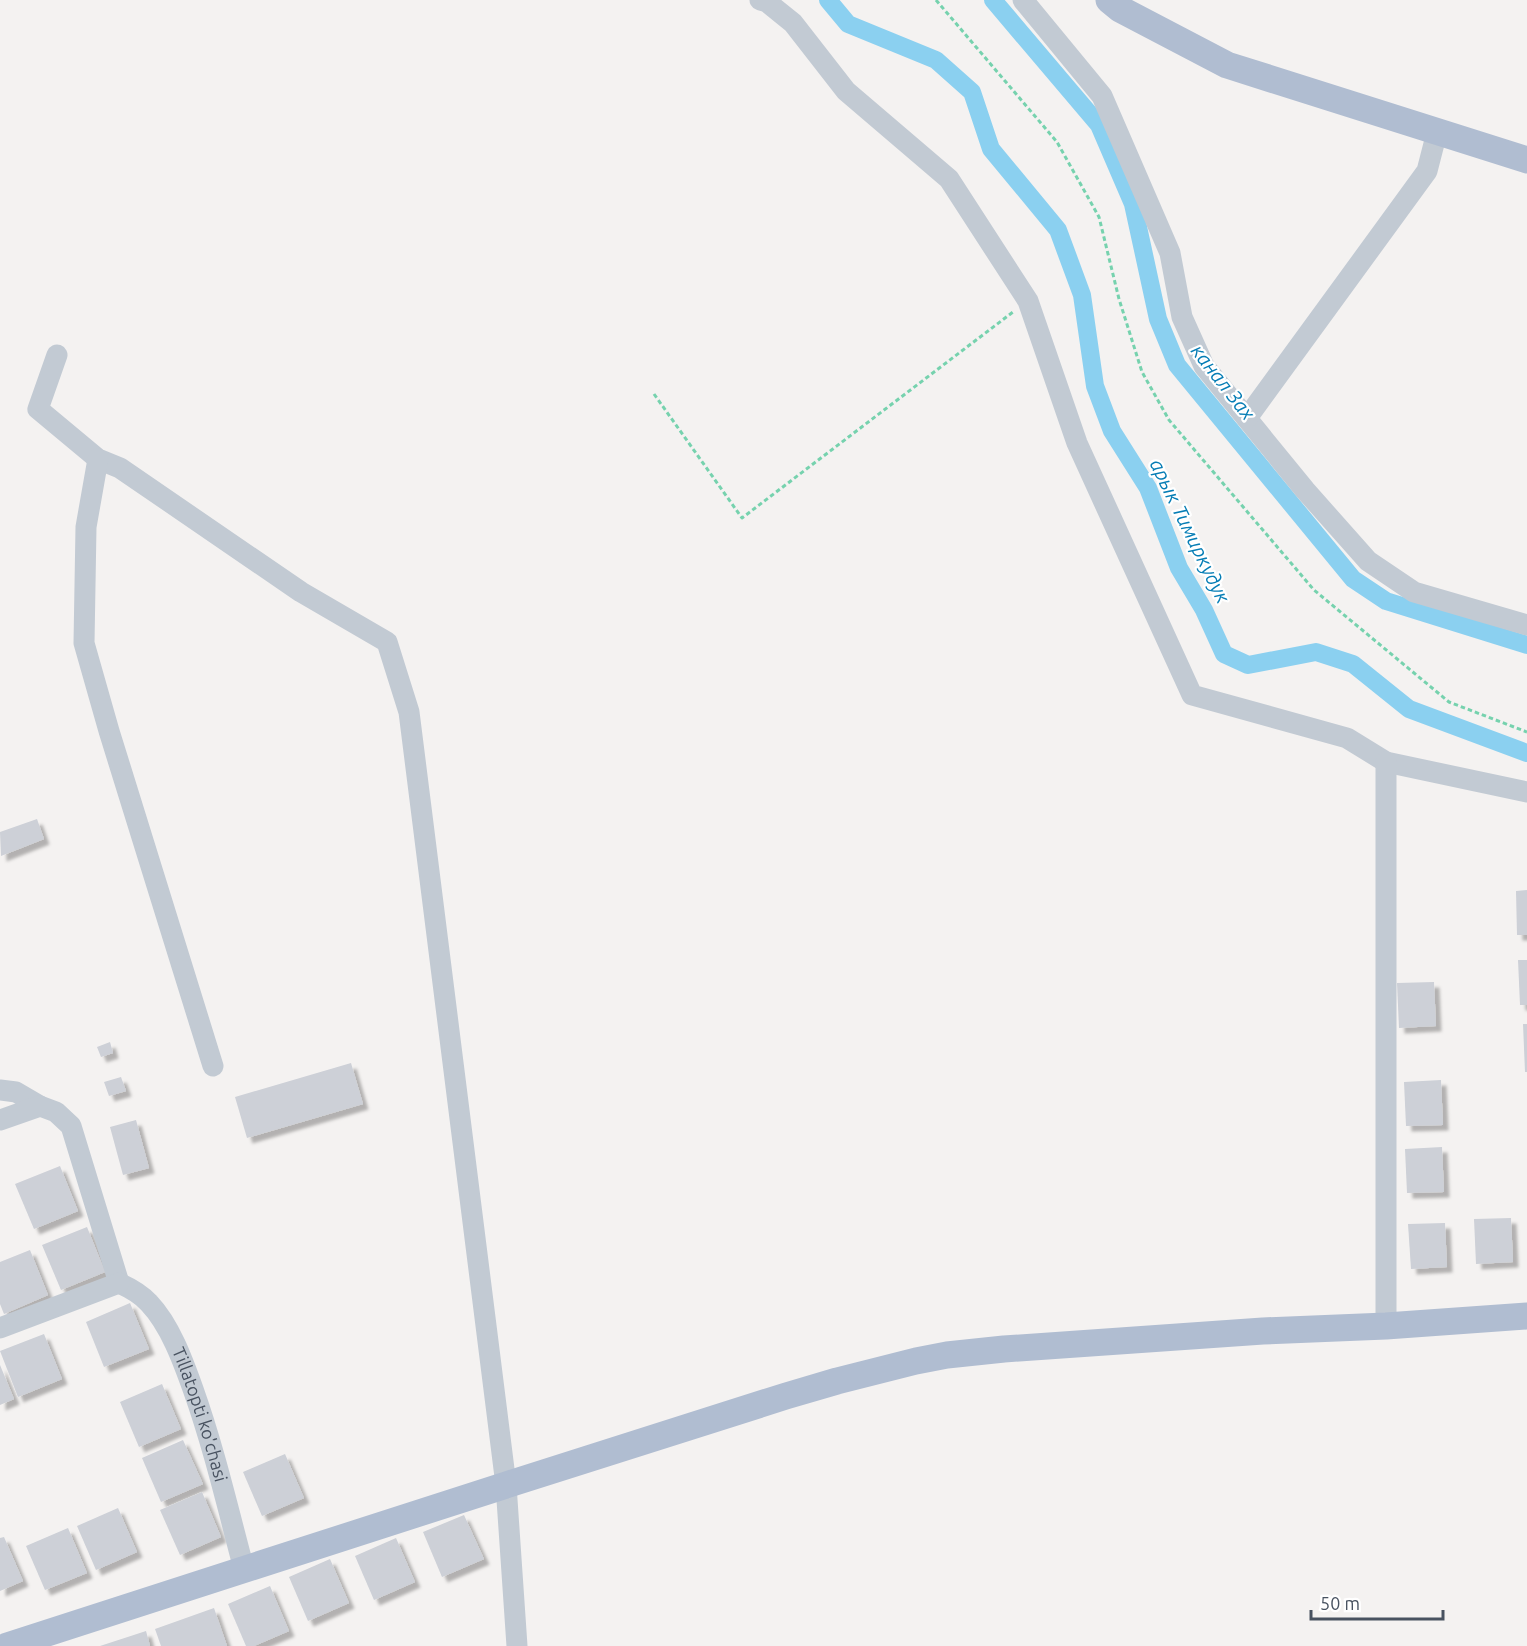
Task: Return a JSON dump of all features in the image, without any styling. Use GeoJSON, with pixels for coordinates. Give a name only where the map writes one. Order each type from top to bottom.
{"type":"FeatureCollection","features":[{"type":"Feature","properties":{"kind":"main road"},"geometry":{"type":"LineString","coordinates":[[1109,0],[1120,9],[1227,65],[1527,160]]}},
{"type":"Feature","properties":{"kind":"main road"},"geometry":{"type":"LineString","coordinates":[[7,1646],[837,1381],[916,1361],[1004,1349],[1239,1332],[1386,1326],[1527,1316]]}},
{"type":"Feature","properties":{"kind":"street"},"geometry":{"type":"LineString","coordinates":[[760,0],[767,2],[793,23],[846,91],[949,179],[1028,301],[1077,443],[1192,695],[1347,738],[1386,762],[1527,792]]}},
{"type":"Feature","properties":{"kind":"street"},"geometry":{"type":"LineString","coordinates":[[1023,0],[1102,96],[1170,253],[1182,317],[1204,366],[1305,490],[1368,561],[1414,592],[1527,625]]}},
{"type":"Feature","properties":{"kind":"street"},"geometry":{"type":"LineString","coordinates":[[1247,418],[1427,171],[1437,132]]}},
{"type":"Feature","properties":{"kind":"street"},"geometry":{"type":"LineString","coordinates":[[57,355],[38,409],[98,459],[120,468],[301,592],[387,642],[409,712],[506,1485],[518,1646]]}},
{"type":"Feature","properties":{"kind":"street"},"geometry":{"type":"LineString","coordinates":[[98,459],[86,527],[84,643],[213,1066]]}},
{"type":"Feature","properties":{"kind":"street"},"geometry":{"type":"LineString","coordinates":[[1386,762],[1386,1326]]}},
{"type":"Feature","properties":{"kind":"street"},"geometry":{"type":"LineString","coordinates":[[0,1090],[16,1092],[56,1112],[71,1126],[119,1283],[0,1328]]}},
{"type":"Feature","properties":{"kind":"street"},"geometry":{"type":"LineString","coordinates":[[0,1120],[40,1106]]}},
{"type":"Feature","properties":{"kind":"street","name":"Tillatopti ko'chasi"},"geometry":{"type":"LineString","coordinates":[[119,1283],[135,1290],[150,1304],[168,1331],[183,1362],[208,1431],[244,1569]]}},
{"type":"Feature","properties":{"kind":"path"},"geometry":{"type":"LineString","coordinates":[[654,394],[742,519],[1028,301]]}},
{"type":"Feature","properties":{"kind":"building"},"geometry":{"type":"Polygon","coordinates":[[[37,819],[44,839],[1,856],[0,832],[37,819]]]}},
{"type":"Feature","properties":{"kind":"building"},"geometry":{"type":"Polygon","coordinates":[[[1527,890],[1527,935],[1517,935],[1516,891],[1527,890]]]}},
{"type":"Feature","properties":{"kind":"building"},"geometry":{"type":"Polygon","coordinates":[[[1518,960],[1527,960],[1527,1005],[1520,1005],[1518,960]]]}},
{"type":"Feature","properties":{"kind":"building"},"geometry":{"type":"Polygon","coordinates":[[[1434,982],[1436,1026],[1399,1028],[1397,983],[1434,982]]]}},
{"type":"Feature","properties":{"kind":"building"},"geometry":{"type":"Polygon","coordinates":[[[1523,1024],[1527,1024],[1527,1072],[1525,1072],[1523,1024]]]}},
{"type":"Feature","properties":{"kind":"building"},"geometry":{"type":"Polygon","coordinates":[[[110,1042],[113,1053],[101,1057],[97,1047],[110,1042]]]}},
{"type":"Feature","properties":{"kind":"building"},"geometry":{"type":"Polygon","coordinates":[[[351,1063],[363,1104],[247,1138],[235,1097],[351,1063]]]}},
{"type":"Feature","properties":{"kind":"building"},"geometry":{"type":"Polygon","coordinates":[[[121,1077],[126,1091],[109,1096],[104,1082],[121,1077]]]}},
{"type":"Feature","properties":{"kind":"building"},"geometry":{"type":"Polygon","coordinates":[[[1441,1080],[1443,1125],[1406,1126],[1404,1082],[1441,1080]]]}},
{"type":"Feature","properties":{"kind":"building"},"geometry":{"type":"Polygon","coordinates":[[[136,1120],[149,1168],[123,1175],[110,1127],[136,1120]]]}},
{"type":"Feature","properties":{"kind":"building"},"geometry":{"type":"Polygon","coordinates":[[[1442,1147],[1444,1192],[1407,1193],[1405,1149],[1442,1147]]]}},
{"type":"Feature","properties":{"kind":"building"},"geometry":{"type":"Polygon","coordinates":[[[60,1166],[78,1211],[34,1229],[15,1184],[60,1166]]]}},
{"type":"Feature","properties":{"kind":"building"},"geometry":{"type":"Polygon","coordinates":[[[1511,1218],[1513,1262],[1476,1264],[1474,1219],[1511,1218]]]}},
{"type":"Feature","properties":{"kind":"building"},"geometry":{"type":"Polygon","coordinates":[[[1445,1223],[1447,1267],[1411,1269],[1408,1224],[1445,1223]]]}},
{"type":"Feature","properties":{"kind":"building"},"geometry":{"type":"Polygon","coordinates":[[[87,1227],[105,1272],[61,1290],[42,1245],[87,1227]]]}},
{"type":"Feature","properties":{"kind":"building"},"geometry":{"type":"Polygon","coordinates":[[[30,1250],[48,1295],[4,1314],[0,1304],[0,1262],[30,1250]]]}},
{"type":"Feature","properties":{"kind":"building"},"geometry":{"type":"Polygon","coordinates":[[[130,1303],[149,1349],[104,1367],[86,1322],[130,1303]]]}},
{"type":"Feature","properties":{"kind":"building"},"geometry":{"type":"Polygon","coordinates":[[[44,1334],[62,1379],[18,1397],[0,1351],[44,1334]]]}},
{"type":"Feature","properties":{"kind":"building"},"geometry":{"type":"Polygon","coordinates":[[[0,1365],[14,1399],[0,1405],[0,1365]]]}},
{"type":"Feature","properties":{"kind":"building"},"geometry":{"type":"Polygon","coordinates":[[[162,1384],[181,1429],[139,1447],[120,1402],[162,1384]]]}},
{"type":"Feature","properties":{"kind":"building"},"geometry":{"type":"Polygon","coordinates":[[[183,1440],[203,1484],[161,1502],[142,1458],[183,1440]]]}},
{"type":"Feature","properties":{"kind":"building"},"geometry":{"type":"Polygon","coordinates":[[[285,1454],[304,1498],[262,1516],[243,1472],[285,1454]]]}},
{"type":"Feature","properties":{"kind":"building"},"geometry":{"type":"Polygon","coordinates":[[[202,1492],[221,1537],[180,1555],[160,1510],[202,1492]]]}},
{"type":"Feature","properties":{"kind":"building"},"geometry":{"type":"Polygon","coordinates":[[[118,1508],[137,1552],[96,1570],[77,1526],[118,1508]]]}},
{"type":"Feature","properties":{"kind":"building"},"geometry":{"type":"Polygon","coordinates":[[[464,1515],[484,1559],[442,1577],[423,1532],[464,1515]]]}},
{"type":"Feature","properties":{"kind":"building"},"geometry":{"type":"Polygon","coordinates":[[[68,1528],[87,1573],[45,1590],[26,1546],[68,1528]]]}},
{"type":"Feature","properties":{"kind":"building"},"geometry":{"type":"Polygon","coordinates":[[[4,1537],[23,1581],[0,1591],[0,1538],[4,1537]]]}},
{"type":"Feature","properties":{"kind":"building"},"geometry":{"type":"Polygon","coordinates":[[[396,1538],[415,1582],[374,1600],[355,1556],[396,1538]]]}},
{"type":"Feature","properties":{"kind":"building"},"geometry":{"type":"Polygon","coordinates":[[[330,1559],[349,1603],[308,1621],[289,1577],[330,1559]]]}},
{"type":"Feature","properties":{"kind":"building"},"geometry":{"type":"Polygon","coordinates":[[[270,1586],[289,1631],[254,1646],[246,1646],[228,1604],[270,1586]]]}},
{"type":"Feature","properties":{"kind":"building"},"geometry":{"type":"Polygon","coordinates":[[[214,1608],[227,1646],[161,1646],[155,1629],[214,1608]]]}},
{"type":"Feature","properties":{"kind":"building"},"geometry":{"type":"Polygon","coordinates":[[[146,1631],[150,1646],[100,1646],[146,1631]]]}},
{"type":"Feature","properties":{"kind":"waterway","name":"арык Тимиркудук"},"geometry":{"type":"LineString","coordinates":[[828,0],[848,24],[936,60],[972,92],[991,149],[1058,230],[1082,295],[1095,386],[1112,431],[1148,488],[1179,568],[1204,610],[1224,654],[1248,665],[1316,652],[1353,664],[1409,709],[1527,753]]}},
{"type":"Feature","properties":{"kind":"waterway","name":"канал Зах"},"geometry":{"type":"LineString","coordinates":[[993,0],[1099,125],[1133,204],[1158,319],[1177,365],[1353,579],[1386,601],[1527,645]]}}]}
